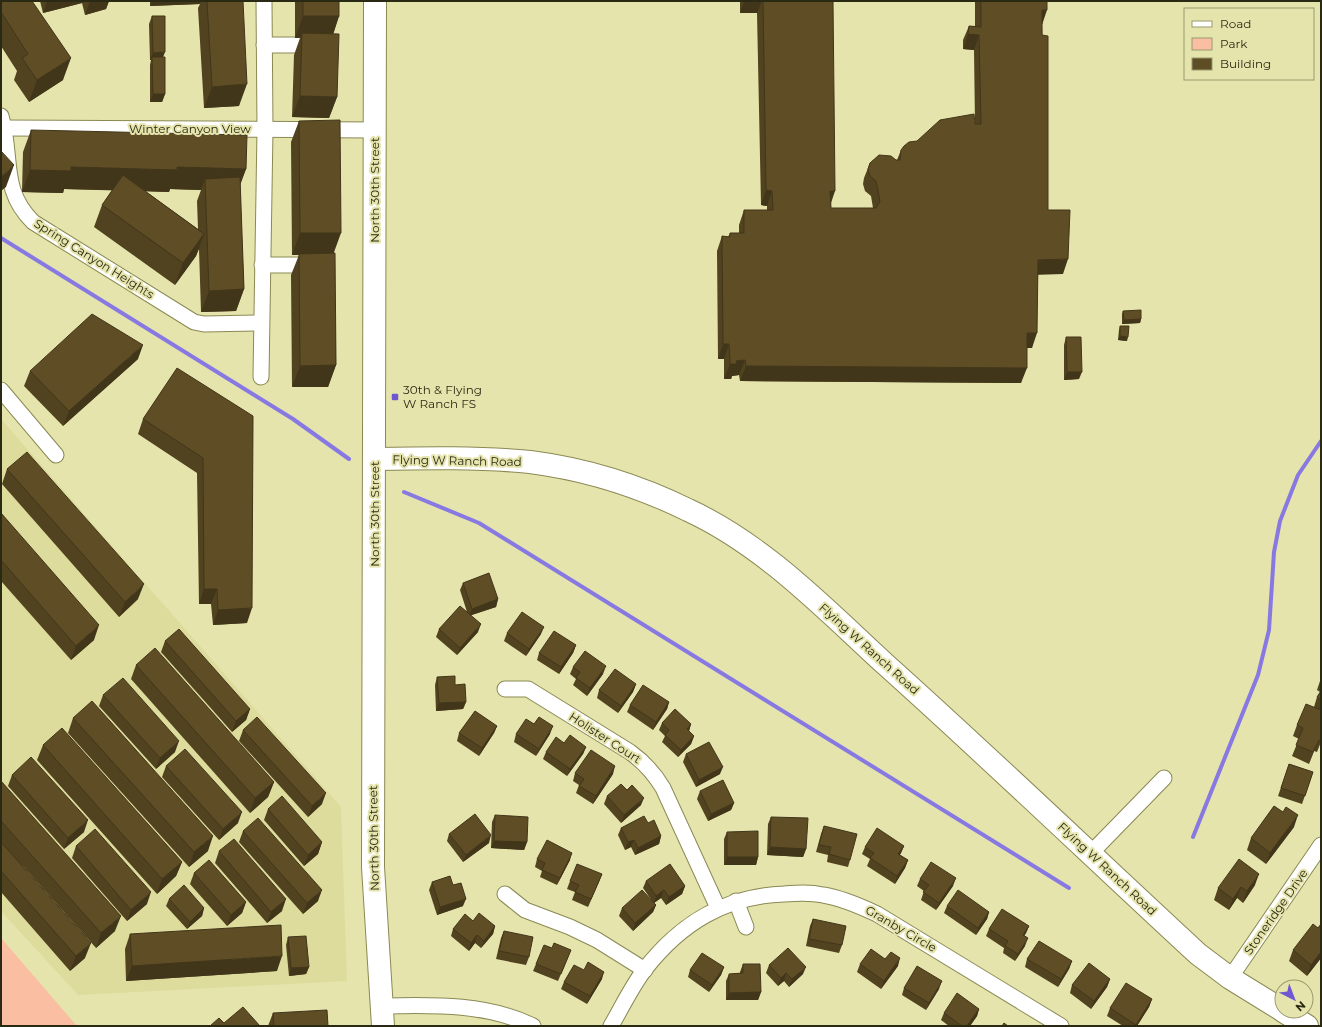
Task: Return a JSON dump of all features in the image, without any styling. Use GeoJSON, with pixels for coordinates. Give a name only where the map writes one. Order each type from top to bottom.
{"type":"FeatureCollection","features":[{"type":"Feature","properties":{"kind":"street"},"geometry":{"type":"LineString","coordinates":[[261,377],[265,130],[264,1]]}},
{"type":"Feature","properties":{"kind":"street","name":"North 30th Street"},"geometry":{"type":"LineString","coordinates":[[375,1],[373,867],[382,1016]]}},
{"type":"Feature","properties":{"kind":"street"},"geometry":{"type":"LineString","coordinates":[[264,45],[334,45]]}},
{"type":"Feature","properties":{"kind":"street","name":"Winter Canyon View"},"geometry":{"type":"LineString","coordinates":[[3,122],[265,130],[375,130]]}},
{"type":"Feature","properties":{"kind":"street","name":"Spring Canyon Heights"},"geometry":{"type":"LineString","coordinates":[[3,122],[10,187],[14,200],[33,222],[194,322],[204,324],[261,323]]}},
{"type":"Feature","properties":{"kind":"street"},"geometry":{"type":"LineString","coordinates":[[262,264],[326,265]]}},
{"type":"Feature","properties":{"kind":"street"},"geometry":{"type":"LineString","coordinates":[[1,390],[56,455]]}},
{"type":"Feature","properties":{"kind":"street","name":"Flying W Ranch Road"},"geometry":{"type":"LineString","coordinates":[[375,459],[491,459],[533,463],[581,471],[619,482],[690,510],[725,530],[756,551],[798,585],[922,697],[1198,954],[1230,978],[1274,1005]]}},
{"type":"Feature","properties":{"kind":"street","name":"Holister Court"},"geometry":{"type":"LineString","coordinates":[[505,689],[528,689],[643,761],[663,788],[718,908]]}},
{"type":"Feature","properties":{"kind":"street"},"geometry":{"type":"LineString","coordinates":[[1090,854],[1164,778]]}},
{"type":"Feature","properties":{"kind":"street","name":"Stoneridge Drive"},"geometry":{"type":"LineString","coordinates":[[1230,978],[1321,845]]}},
{"type":"Feature","properties":{"kind":"street","name":"Granby Circle"},"geometry":{"type":"LineString","coordinates":[[611,1026],[645,970],[677,935],[692,923],[718,908],[736,901],[755,896],[799,893],[822,894],[854,903],[877,914],[1061,1026]]}},
{"type":"Feature","properties":{"kind":"street"},"geometry":{"type":"LineString","coordinates":[[505,894],[524,910],[570,927],[597,940],[645,970]]}},
{"type":"Feature","properties":{"kind":"street"},"geometry":{"type":"LineString","coordinates":[[736,901],[746,927]]}},
{"type":"Feature","properties":{"kind":"street"},"geometry":{"type":"LineString","coordinates":[[382,1016],[459,1006],[501,1014],[533,1026]]}},
{"type":"Feature","properties":{"kind":"street","name":"Flying W Ranch Road"},"geometry":{"type":"LineString","coordinates":[[1296,1019],[1307,1026]]}},
{"type":"Feature","properties":{"kind":"shaded area"},"geometry":{"type":"Polygon","coordinates":[[[1,419],[341,807],[347,981],[78,995],[1,911],[1,419]]]}},
{"type":"Feature","properties":{"kind":"green space"},"geometry":{"type":"Polygon","coordinates":[[[1,938],[77,1026],[1,1026],[1,938]]]}},
{"type":"Feature","properties":{"kind":"building"},"geometry":{"type":"Polygon","coordinates":[[[1,1],[32,1],[71,58],[37,80],[22,58],[28,54],[1,12],[1,1]]]}},
{"type":"Feature","properties":{"kind":"building"},"geometry":{"type":"Polygon","coordinates":[[[207,1],[243,1],[247,84],[212,87],[207,1]]]}},
{"type":"Feature","properties":{"kind":"building"},"geometry":{"type":"Polygon","coordinates":[[[303,1],[339,1],[339,16],[303,16],[303,1]]]}},
{"type":"Feature","properties":{"kind":"building"},"geometry":{"type":"Polygon","coordinates":[[[763,1],[833,1],[835,191],[830,191],[831,208],[876,208],[880,201],[876,181],[870,176],[868,169],[870,163],[879,155],[891,156],[896,160],[900,160],[901,150],[904,146],[909,142],[917,141],[940,120],[974,114],[975,124],[981,124],[979,35],[968,34],[969,26],[981,27],[981,1],[1047,1],[1047,10],[1042,10],[1042,35],[1048,36],[1048,210],[1070,210],[1068,259],[1038,260],[1037,333],[1027,333],[1027,368],[746,366],[745,360],[736,361],[737,364],[730,364],[729,344],[723,344],[722,236],[730,237],[730,233],[744,233],[744,210],[773,210],[772,191],[766,190],[763,1]]]}},
{"type":"Feature","properties":{"kind":"building"},"geometry":{"type":"Polygon","coordinates":[[[152,16],[165,16],[165,52],[153,53],[152,16]]]}},
{"type":"Feature","properties":{"kind":"building"},"geometry":{"type":"Polygon","coordinates":[[[302,33],[339,34],[337,97],[300,96],[302,33]]]}},
{"type":"Feature","properties":{"kind":"building"},"geometry":{"type":"Polygon","coordinates":[[[152,57],[165,57],[165,94],[153,94],[152,57]]]}},
{"type":"Feature","properties":{"kind":"building"},"geometry":{"type":"Polygon","coordinates":[[[340,120],[341,233],[300,233],[299,121],[340,120]]]}},
{"type":"Feature","properties":{"kind":"building"},"geometry":{"type":"Polygon","coordinates":[[[31,130],[247,135],[246,169],[177,167],[177,170],[71,167],[71,171],[30,170],[31,130]]]}},
{"type":"Feature","properties":{"kind":"building"},"geometry":{"type":"Polygon","coordinates":[[[1,151],[14,165],[1,177],[1,151]]]}},
{"type":"Feature","properties":{"kind":"building"},"geometry":{"type":"Polygon","coordinates":[[[123,175],[204,234],[183,263],[102,205],[123,175]]]}},
{"type":"Feature","properties":{"kind":"building"},"geometry":{"type":"Polygon","coordinates":[[[240,177],[244,289],[209,291],[205,179],[240,177]]]}},
{"type":"Feature","properties":{"kind":"building"},"geometry":{"type":"Polygon","coordinates":[[[335,253],[336,365],[300,366],[299,254],[335,253]]]}},
{"type":"Feature","properties":{"kind":"building"},"geometry":{"type":"Polygon","coordinates":[[[1141,310],[1141,319],[1124,320],[1123,311],[1141,310]]]}},
{"type":"Feature","properties":{"kind":"building"},"geometry":{"type":"Polygon","coordinates":[[[92,314],[143,345],[69,411],[30,371],[92,314]]]}},
{"type":"Feature","properties":{"kind":"building"},"geometry":{"type":"Polygon","coordinates":[[[1120,326],[1129,326],[1128,337],[1120,336],[1120,326]]]}},
{"type":"Feature","properties":{"kind":"building"},"geometry":{"type":"Polygon","coordinates":[[[1066,337],[1081,337],[1082,372],[1067,372],[1066,337]]]}},
{"type":"Feature","properties":{"kind":"building"},"geometry":{"type":"Polygon","coordinates":[[[177,368],[253,416],[252,608],[218,610],[217,589],[204,589],[203,458],[143,419],[177,368]]]}},
{"type":"Feature","properties":{"kind":"building"},"geometry":{"type":"Polygon","coordinates":[[[27,452],[144,584],[125,602],[7,469],[27,452]]]}},
{"type":"Feature","properties":{"kind":"building"},"geometry":{"type":"Polygon","coordinates":[[[1,513],[99,625],[76,646],[1,560],[1,513]]]}},
{"type":"Feature","properties":{"kind":"building"},"geometry":{"type":"Polygon","coordinates":[[[489,573],[498,599],[472,609],[463,583],[489,573]]]}},
{"type":"Feature","properties":{"kind":"building"},"geometry":{"type":"Polygon","coordinates":[[[460,606],[481,624],[460,648],[439,629],[460,606]]]}},
{"type":"Feature","properties":{"kind":"building"},"geometry":{"type":"Polygon","coordinates":[[[522,612],[544,627],[529,649],[507,633],[522,612]]]}},
{"type":"Feature","properties":{"kind":"building"},"geometry":{"type":"Polygon","coordinates":[[[179,629],[250,709],[236,721],[165,641],[179,629]]]}},
{"type":"Feature","properties":{"kind":"building"},"geometry":{"type":"Polygon","coordinates":[[[554,631],[576,645],[561,667],[539,653],[554,631]]]}},
{"type":"Feature","properties":{"kind":"building"},"geometry":{"type":"Polygon","coordinates":[[[155,648],[274,782],[255,798],[136,665],[155,648]]]}},
{"type":"Feature","properties":{"kind":"building"},"geometry":{"type":"Polygon","coordinates":[[[585,651],[606,666],[590,688],[576,678],[580,672],[573,667],[585,651]]]}},
{"type":"Feature","properties":{"kind":"building"},"geometry":{"type":"Polygon","coordinates":[[[615,669],[636,684],[621,706],[599,690],[615,669]]]}},
{"type":"Feature","properties":{"kind":"building"},"geometry":{"type":"Polygon","coordinates":[[[455,676],[455,685],[465,684],[466,702],[439,703],[437,677],[455,676]]]}},
{"type":"Feature","properties":{"kind":"building"},"geometry":{"type":"Polygon","coordinates":[[[123,678],[179,741],[160,758],[103,695],[123,678]]]}},
{"type":"Feature","properties":{"kind":"building"},"geometry":{"type":"Polygon","coordinates":[[[643,685],[669,702],[656,722],[630,705],[643,685]]]}},
{"type":"Feature","properties":{"kind":"building"},"geometry":{"type":"Polygon","coordinates":[[[1321,691],[1321,700],[1317,697],[1321,691]]]}},
{"type":"Feature","properties":{"kind":"building"},"geometry":{"type":"Polygon","coordinates":[[[92,701],[213,836],[194,852],[73,718],[92,701]]]}},
{"type":"Feature","properties":{"kind":"building"},"geometry":{"type":"Polygon","coordinates":[[[1306,704],[1321,710],[1321,741],[1319,740],[1313,752],[1296,745],[1303,728],[1297,725],[1306,704]]]}},
{"type":"Feature","properties":{"kind":"building"},"geometry":{"type":"Polygon","coordinates":[[[675,709],[691,724],[687,729],[694,736],[681,750],[665,735],[669,730],[662,723],[675,709]]]}},
{"type":"Feature","properties":{"kind":"building"},"geometry":{"type":"Polygon","coordinates":[[[475,711],[497,726],[482,748],[459,733],[475,711]]]}},
{"type":"Feature","properties":{"kind":"building"},"geometry":{"type":"Polygon","coordinates":[[[257,717],[326,793],[312,806],[243,730],[257,717]]]}},
{"type":"Feature","properties":{"kind":"building"},"geometry":{"type":"Polygon","coordinates":[[[539,717],[553,726],[539,749],[516,734],[526,719],[534,724],[539,717]]]}},
{"type":"Feature","properties":{"kind":"building"},"geometry":{"type":"Polygon","coordinates":[[[62,728],[182,862],[162,879],[43,745],[62,728]]]}},
{"type":"Feature","properties":{"kind":"building"},"geometry":{"type":"Polygon","coordinates":[[[570,735],[586,747],[570,769],[546,752],[556,737],[564,743],[570,735]]]}},
{"type":"Feature","properties":{"kind":"building"},"geometry":{"type":"Polygon","coordinates":[[[709,742],[723,767],[699,780],[686,754],[709,742]]]}},
{"type":"Feature","properties":{"kind":"building"},"geometry":{"type":"Polygon","coordinates":[[[185,749],[242,812],[223,829],[166,766],[185,749]]]}},
{"type":"Feature","properties":{"kind":"building"},"geometry":{"type":"Polygon","coordinates":[[[591,750],[615,766],[596,796],[579,786],[584,779],[575,773],[591,750]]]}},
{"type":"Feature","properties":{"kind":"building"},"geometry":{"type":"Polygon","coordinates":[[[31,757],[88,820],[68,838],[12,775],[31,757]]]}},
{"type":"Feature","properties":{"kind":"building"},"geometry":{"type":"Polygon","coordinates":[[[1289,764],[1313,772],[1305,796],[1281,788],[1289,764]]]}},
{"type":"Feature","properties":{"kind":"building"},"geometry":{"type":"Polygon","coordinates":[[[723,780],[734,803],[711,814],[700,791],[723,780]]]}},
{"type":"Feature","properties":{"kind":"building"},"geometry":{"type":"Polygon","coordinates":[[[1,781],[121,916],[101,933],[1,821],[1,781]]]}},
{"type":"Feature","properties":{"kind":"building"},"geometry":{"type":"Polygon","coordinates":[[[621,784],[627,790],[632,785],[644,798],[624,815],[607,796],[621,784]]]}},
{"type":"Feature","properties":{"kind":"building"},"geometry":{"type":"Polygon","coordinates":[[[282,796],[322,842],[308,855],[268,809],[282,796]]]}},
{"type":"Feature","properties":{"kind":"building"},"geometry":{"type":"Polygon","coordinates":[[[1274,806],[1283,812],[1286,807],[1298,815],[1270,853],[1251,838],[1274,806]]]}},
{"type":"Feature","properties":{"kind":"building"},"geometry":{"type":"Polygon","coordinates":[[[475,814],[491,835],[466,855],[449,834],[475,814]]]}},
{"type":"Feature","properties":{"kind":"building"},"geometry":{"type":"Polygon","coordinates":[[[495,815],[528,817],[527,842],[494,841],[495,815]]]}},
{"type":"Feature","properties":{"kind":"building"},"geometry":{"type":"Polygon","coordinates":[[[644,816],[648,823],[654,820],[661,836],[638,848],[634,840],[628,842],[621,828],[644,816]]]}},
{"type":"Feature","properties":{"kind":"building"},"geometry":{"type":"Polygon","coordinates":[[[771,817],[808,818],[806,849],[770,847],[771,817]]]}},
{"type":"Feature","properties":{"kind":"building"},"geometry":{"type":"Polygon","coordinates":[[[258,818],[322,890],[307,903],[243,831],[258,818]]]}},
{"type":"Feature","properties":{"kind":"building"},"geometry":{"type":"Polygon","coordinates":[[[824,826],[857,834],[850,860],[829,854],[831,847],[819,845],[824,826]]]}},
{"type":"Feature","properties":{"kind":"building"},"geometry":{"type":"Polygon","coordinates":[[[877,828],[904,846],[898,854],[908,860],[897,876],[870,858],[874,853],[865,847],[877,828]]]}},
{"type":"Feature","properties":{"kind":"building"},"geometry":{"type":"Polygon","coordinates":[[[95,829],[151,892],[131,910],[76,846],[95,829]]]}},
{"type":"Feature","properties":{"kind":"building"},"geometry":{"type":"Polygon","coordinates":[[[758,831],[758,857],[727,857],[727,832],[758,831]]]}},
{"type":"Feature","properties":{"kind":"building"},"geometry":{"type":"Polygon","coordinates":[[[234,839],[286,899],[271,912],[219,851],[234,839]]]}},
{"type":"Feature","properties":{"kind":"building"},"geometry":{"type":"Polygon","coordinates":[[[547,840],[572,853],[560,878],[542,870],[545,863],[537,859],[547,840]]]}},
{"type":"Feature","properties":{"kind":"building"},"geometry":{"type":"Polygon","coordinates":[[[1,842],[91,943],[76,956],[1,871],[1,842]]]}},
{"type":"Feature","properties":{"kind":"building"},"geometry":{"type":"Polygon","coordinates":[[[1239,859],[1259,874],[1247,891],[1241,887],[1233,899],[1218,888],[1239,859]]]}},
{"type":"Feature","properties":{"kind":"building"},"geometry":{"type":"Polygon","coordinates":[[[209,860],[246,902],[231,915],[194,873],[209,860]]]}},
{"type":"Feature","properties":{"kind":"building"},"geometry":{"type":"Polygon","coordinates":[[[931,862],[956,878],[939,903],[923,892],[929,885],[920,879],[931,862]]]}},
{"type":"Feature","properties":{"kind":"building"},"geometry":{"type":"Polygon","coordinates":[[[577,864],[602,874],[591,899],[575,892],[579,885],[570,881],[577,864]]]}},
{"type":"Feature","properties":{"kind":"building"},"geometry":{"type":"Polygon","coordinates":[[[670,864],[685,886],[669,897],[664,890],[656,896],[646,881],[670,864]]]}},
{"type":"Feature","properties":{"kind":"building"},"geometry":{"type":"Polygon","coordinates":[[[450,876],[453,885],[461,883],[466,899],[440,907],[432,882],[450,876]]]}},
{"type":"Feature","properties":{"kind":"building"},"geometry":{"type":"Polygon","coordinates":[[[184,885],[204,908],[190,922],[169,899],[184,885]]]}},
{"type":"Feature","properties":{"kind":"building"},"geometry":{"type":"Polygon","coordinates":[[[642,890],[656,905],[635,923],[622,908],[642,890]]]}},
{"type":"Feature","properties":{"kind":"building"},"geometry":{"type":"Polygon","coordinates":[[[958,890],[989,912],[978,928],[947,906],[958,890]]]}},
{"type":"Feature","properties":{"kind":"building"},"geometry":{"type":"Polygon","coordinates":[[[1002,909],[1029,926],[1023,935],[1028,938],[1018,954],[1005,946],[1008,941],[989,929],[1002,909]]]}},
{"type":"Feature","properties":{"kind":"building"},"geometry":{"type":"Polygon","coordinates":[[[479,913],[495,926],[484,941],[477,935],[471,943],[453,929],[465,914],[473,921],[479,913]]]}},
{"type":"Feature","properties":{"kind":"building"},"geometry":{"type":"Polygon","coordinates":[[[813,919],[846,926],[842,945],[809,939],[813,919]]]}},
{"type":"Feature","properties":{"kind":"building"},"geometry":{"type":"Polygon","coordinates":[[[1313,924],[1318,928],[1321,924],[1321,952],[1311,965],[1293,950],[1313,924]]]}},
{"type":"Feature","properties":{"kind":"building"},"geometry":{"type":"Polygon","coordinates":[[[281,925],[282,956],[132,966],[130,934],[281,925]]]}},
{"type":"Feature","properties":{"kind":"building"},"geometry":{"type":"Polygon","coordinates":[[[504,931],[533,937],[529,957],[499,951],[504,931]]]}},
{"type":"Feature","properties":{"kind":"building"},"geometry":{"type":"Polygon","coordinates":[[[306,936],[309,967],[291,968],[288,937],[306,936]]]}},
{"type":"Feature","properties":{"kind":"building"},"geometry":{"type":"Polygon","coordinates":[[[1039,941],[1072,961],[1061,979],[1027,959],[1039,941]]]}},
{"type":"Feature","properties":{"kind":"building"},"geometry":{"type":"Polygon","coordinates":[[[554,943],[571,950],[561,974],[536,964],[544,945],[552,948],[554,943]]]}},
{"type":"Feature","properties":{"kind":"building"},"geometry":{"type":"Polygon","coordinates":[[[788,948],[806,967],[792,979],[786,973],[781,978],[769,965],[788,948]]]}},
{"type":"Feature","properties":{"kind":"building"},"geometry":{"type":"Polygon","coordinates":[[[871,949],[885,959],[891,952],[900,958],[884,981],[860,964],[871,949]]]}},
{"type":"Feature","properties":{"kind":"building"},"geometry":{"type":"Polygon","coordinates":[[[702,953],[724,967],[712,985],[690,970],[702,953]]]}},
{"type":"Feature","properties":{"kind":"building"},"geometry":{"type":"Polygon","coordinates":[[[588,962],[604,972],[590,996],[564,982],[574,965],[584,970],[588,962]]]}},
{"type":"Feature","properties":{"kind":"building"},"geometry":{"type":"Polygon","coordinates":[[[1089,963],[1110,979],[1094,1001],[1072,985],[1089,963]]]}},
{"type":"Feature","properties":{"kind":"building"},"geometry":{"type":"Polygon","coordinates":[[[743,964],[760,964],[761,992],[729,993],[729,974],[743,973],[743,964]]]}},
{"type":"Feature","properties":{"kind":"building"},"geometry":{"type":"Polygon","coordinates":[[[917,966],[942,981],[929,1003],[904,988],[917,966]]]}},
{"type":"Feature","properties":{"kind":"building"},"geometry":{"type":"Polygon","coordinates":[[[1126,983],[1152,999],[1136,1025],[1110,1008],[1126,983]]]}},
{"type":"Feature","properties":{"kind":"building"},"geometry":{"type":"Polygon","coordinates":[[[957,993],[979,1009],[967,1026],[962,1026],[944,1013],[957,993]]]}},
{"type":"Feature","properties":{"kind":"building"},"geometry":{"type":"Polygon","coordinates":[[[243,1007],[260,1026],[210,1026],[219,1018],[224,1023],[243,1007]]]}},
{"type":"Feature","properties":{"kind":"building"},"geometry":{"type":"Polygon","coordinates":[[[327,1010],[328,1026],[274,1026],[273,1013],[327,1010]]]}},
{"type":"Feature","properties":{"kind":"waterway"},"geometry":{"type":"LineString","coordinates":[[1,238],[293,419],[349,459]]}},
{"type":"Feature","properties":{"kind":"waterway"},"geometry":{"type":"LineString","coordinates":[[1193,837],[1258,675],[1269,630],[1274,552],[1280,521],[1298,475],[1321,441]]}},
{"type":"Feature","properties":{"kind":"waterway"},"geometry":{"type":"LineString","coordinates":[[404,492],[479,523],[1069,888]]}},
{"type":"Feature","properties":{"kind":"place","name":"30th & Flying W Ranch FS"},"geometry":{"type":"Point","coordinates":[395,397]}}]}
